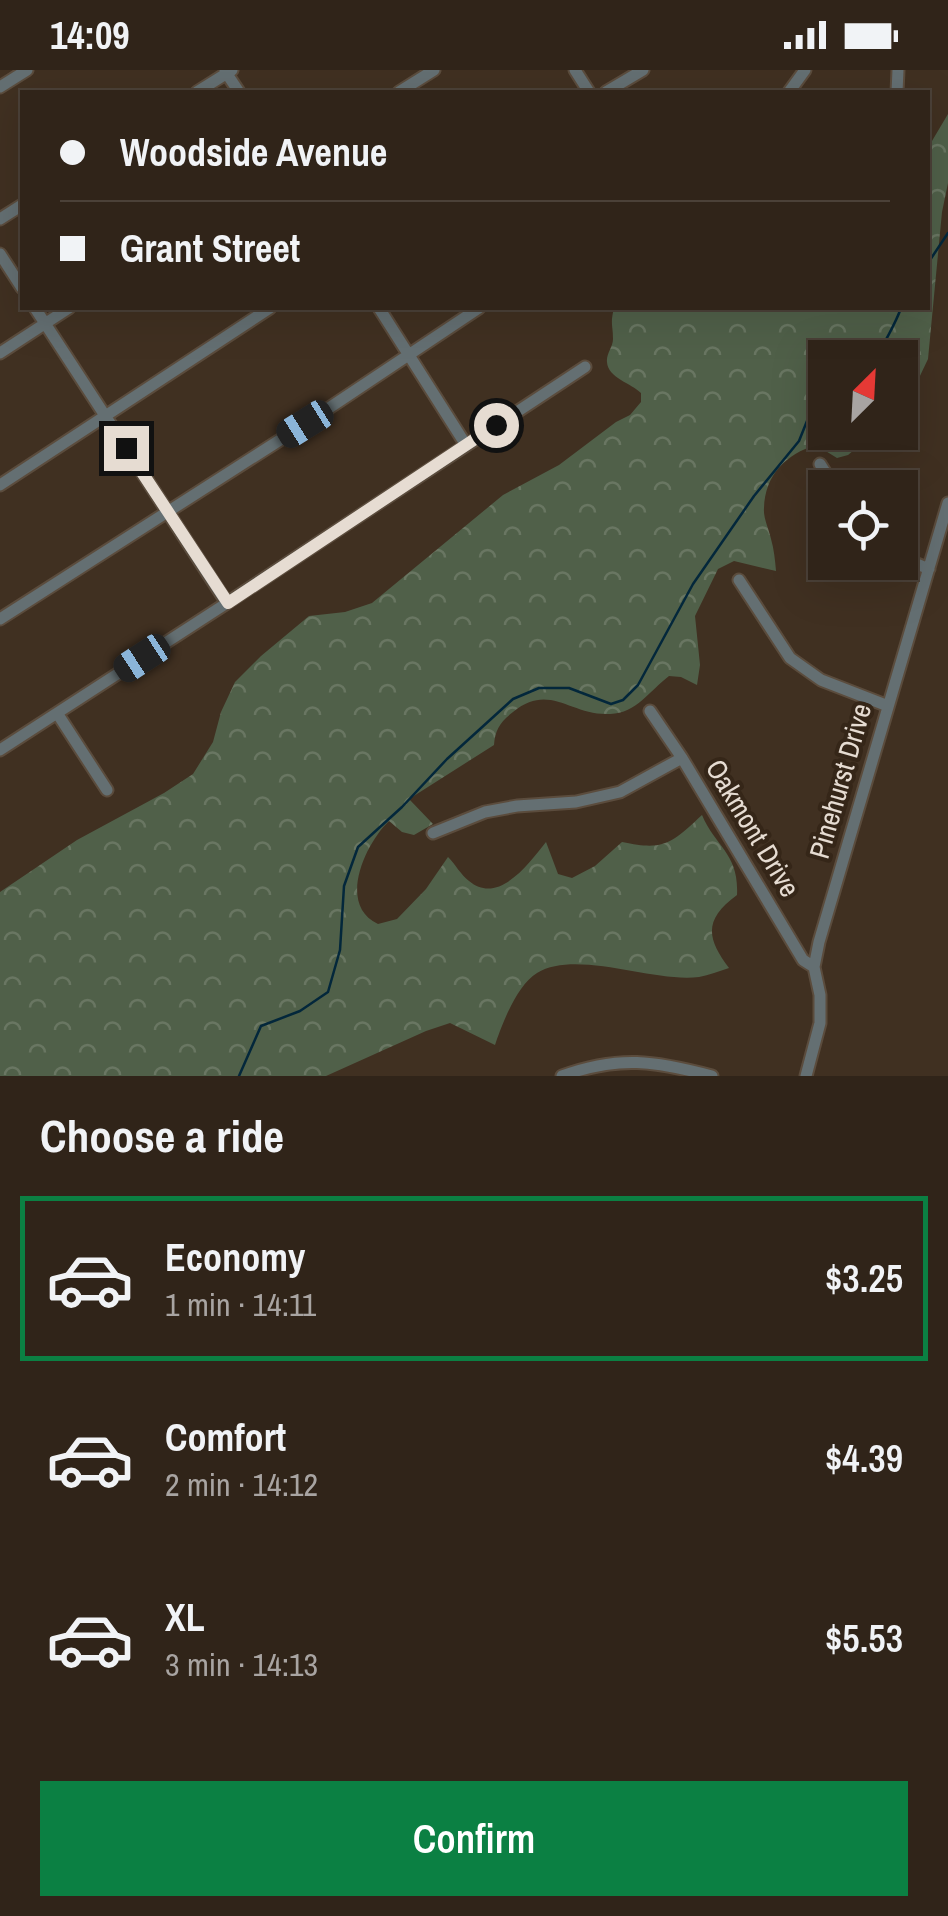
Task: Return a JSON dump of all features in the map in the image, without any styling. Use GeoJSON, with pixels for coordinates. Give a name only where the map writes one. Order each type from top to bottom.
{"type":"FeatureCollection","features":[{"type":"Feature","properties":{"kind":"street"},"geometry":{"type":"LineString","coordinates":[[0,87],[27,70]]}},
{"type":"Feature","properties":{"kind":"street"},"geometry":{"type":"LineString","coordinates":[[403,90],[434,70]]}},
{"type":"Feature","properties":{"kind":"street"},"geometry":{"type":"LineString","coordinates":[[609,90],[642,70]]}},
{"type":"Feature","properties":{"kind":"street"},"geometry":{"type":"LineString","coordinates":[[200,90],[228,71]]}},
{"type":"Feature","properties":{"kind":"street"},"geometry":{"type":"LineString","coordinates":[[0,254],[20,285]]}},
{"type":"Feature","properties":{"kind":"street"},"geometry":{"type":"LineString","coordinates":[[36,310],[228,603]]}},
{"type":"Feature","properties":{"kind":"street"},"geometry":{"type":"LineString","coordinates":[[0,353],[66,310]]}},
{"type":"Feature","properties":{"kind":"street"},"geometry":{"type":"LineString","coordinates":[[0,486],[267,310]]}},
{"type":"Feature","properties":{"kind":"street"},"geometry":{"type":"LineString","coordinates":[[380,310],[466,445]]}},
{"type":"Feature","properties":{"kind":"street"},"geometry":{"type":"LineString","coordinates":[[0,618],[476,310]]}},
{"type":"Feature","properties":{"kind":"street"},"geometry":{"type":"LineString","coordinates":[[0,750],[585,367]]}},
{"type":"Feature","properties":{"kind":"street"},"geometry":{"type":"LineString","coordinates":[[820,464],[824,470]]}},
{"type":"Feature","properties":{"kind":"street","name":"Pinehurst Drive"},"geometry":{"type":"LineString","coordinates":[[806,1076],[820,1023],[814,967],[828,910],[948,504]]}},
{"type":"Feature","properties":{"kind":"street"},"geometry":{"type":"LineString","coordinates":[[918,564],[929,568]]}},
{"type":"Feature","properties":{"kind":"street"},"geometry":{"type":"LineString","coordinates":[[739,580],[790,658],[822,680],[888,706]]}},
{"type":"Feature","properties":{"kind":"street","name":"Oakmont Drive"},"geometry":{"type":"LineString","coordinates":[[650,711],[803,960],[814,967]]}},
{"type":"Feature","properties":{"kind":"street"},"geometry":{"type":"LineString","coordinates":[[58,712],[107,790]]}},
{"type":"Feature","properties":{"kind":"street"},"geometry":{"type":"LineString","coordinates":[[433,833],[485,812],[576,802],[620,792],[682,758]]}},
{"type":"Feature","properties":{"kind":"street"},"geometry":{"type":"LineString","coordinates":[[562,1076],[620,1061],[665,1064],[712,1076]]}},
{"type":"Feature","properties":{"kind":"green space"},"geometry":{"type":"Polygon","coordinates":[[[948,114],[948,183],[928,359],[918,380],[918,340],[808,340],[808,448],[779,468],[765,496],[764,512],[776,571],[734,561],[718,569],[695,616],[700,665],[697,685],[669,676],[628,710],[610,714],[549,700],[526,704],[502,723],[494,745],[409,799],[433,824],[414,835],[402,832],[389,821],[371,844],[359,874],[359,903],[378,924],[397,919],[426,889],[448,857],[469,881],[491,888],[513,878],[546,842],[558,874],[572,878],[595,866],[622,842],[648,846],[666,843],[702,815],[730,860],[737,881],[737,895],[719,912],[712,929],[716,947],[729,968],[680,978],[594,965],[554,967],[537,973],[523,986],[495,1045],[450,1023],[326,1076],[0,1076],[0,892],[77,840],[193,774],[213,742],[235,682],[309,616],[345,612],[372,603],[503,495],[559,465],[630,415],[641,402],[641,393],[616,376],[607,362],[613,342],[614,310],[930,310],[930,150],[948,114]]]}},
{"type":"Feature","properties":{"kind":"green space"},"geometry":{"type":"Polygon","coordinates":[[[824,450],[854,450],[848,455],[837,458],[824,450]]]}},
{"type":"Feature","properties":{"kind":"waterway"},"geometry":{"type":"LineString","coordinates":[[930,260],[948,233]]}},
{"type":"Feature","properties":{"kind":"waterway"},"geometry":{"type":"LineString","coordinates":[[886,340],[900,310]]}},
{"type":"Feature","properties":{"kind":"waterway"},"geometry":{"type":"LineString","coordinates":[[239,1076],[261,1026],[300,1011],[328,992],[340,950],[344,886],[358,847],[513,699],[539,688],[569,688],[611,704],[623,700],[638,685],[693,584],[754,496],[799,441],[808,418]]}},
{"type":"Feature","properties":{"kind":"route"},"geometry":{"type":"LineString","coordinates":[[126,448],[228,603],[496,425]]}}]}
